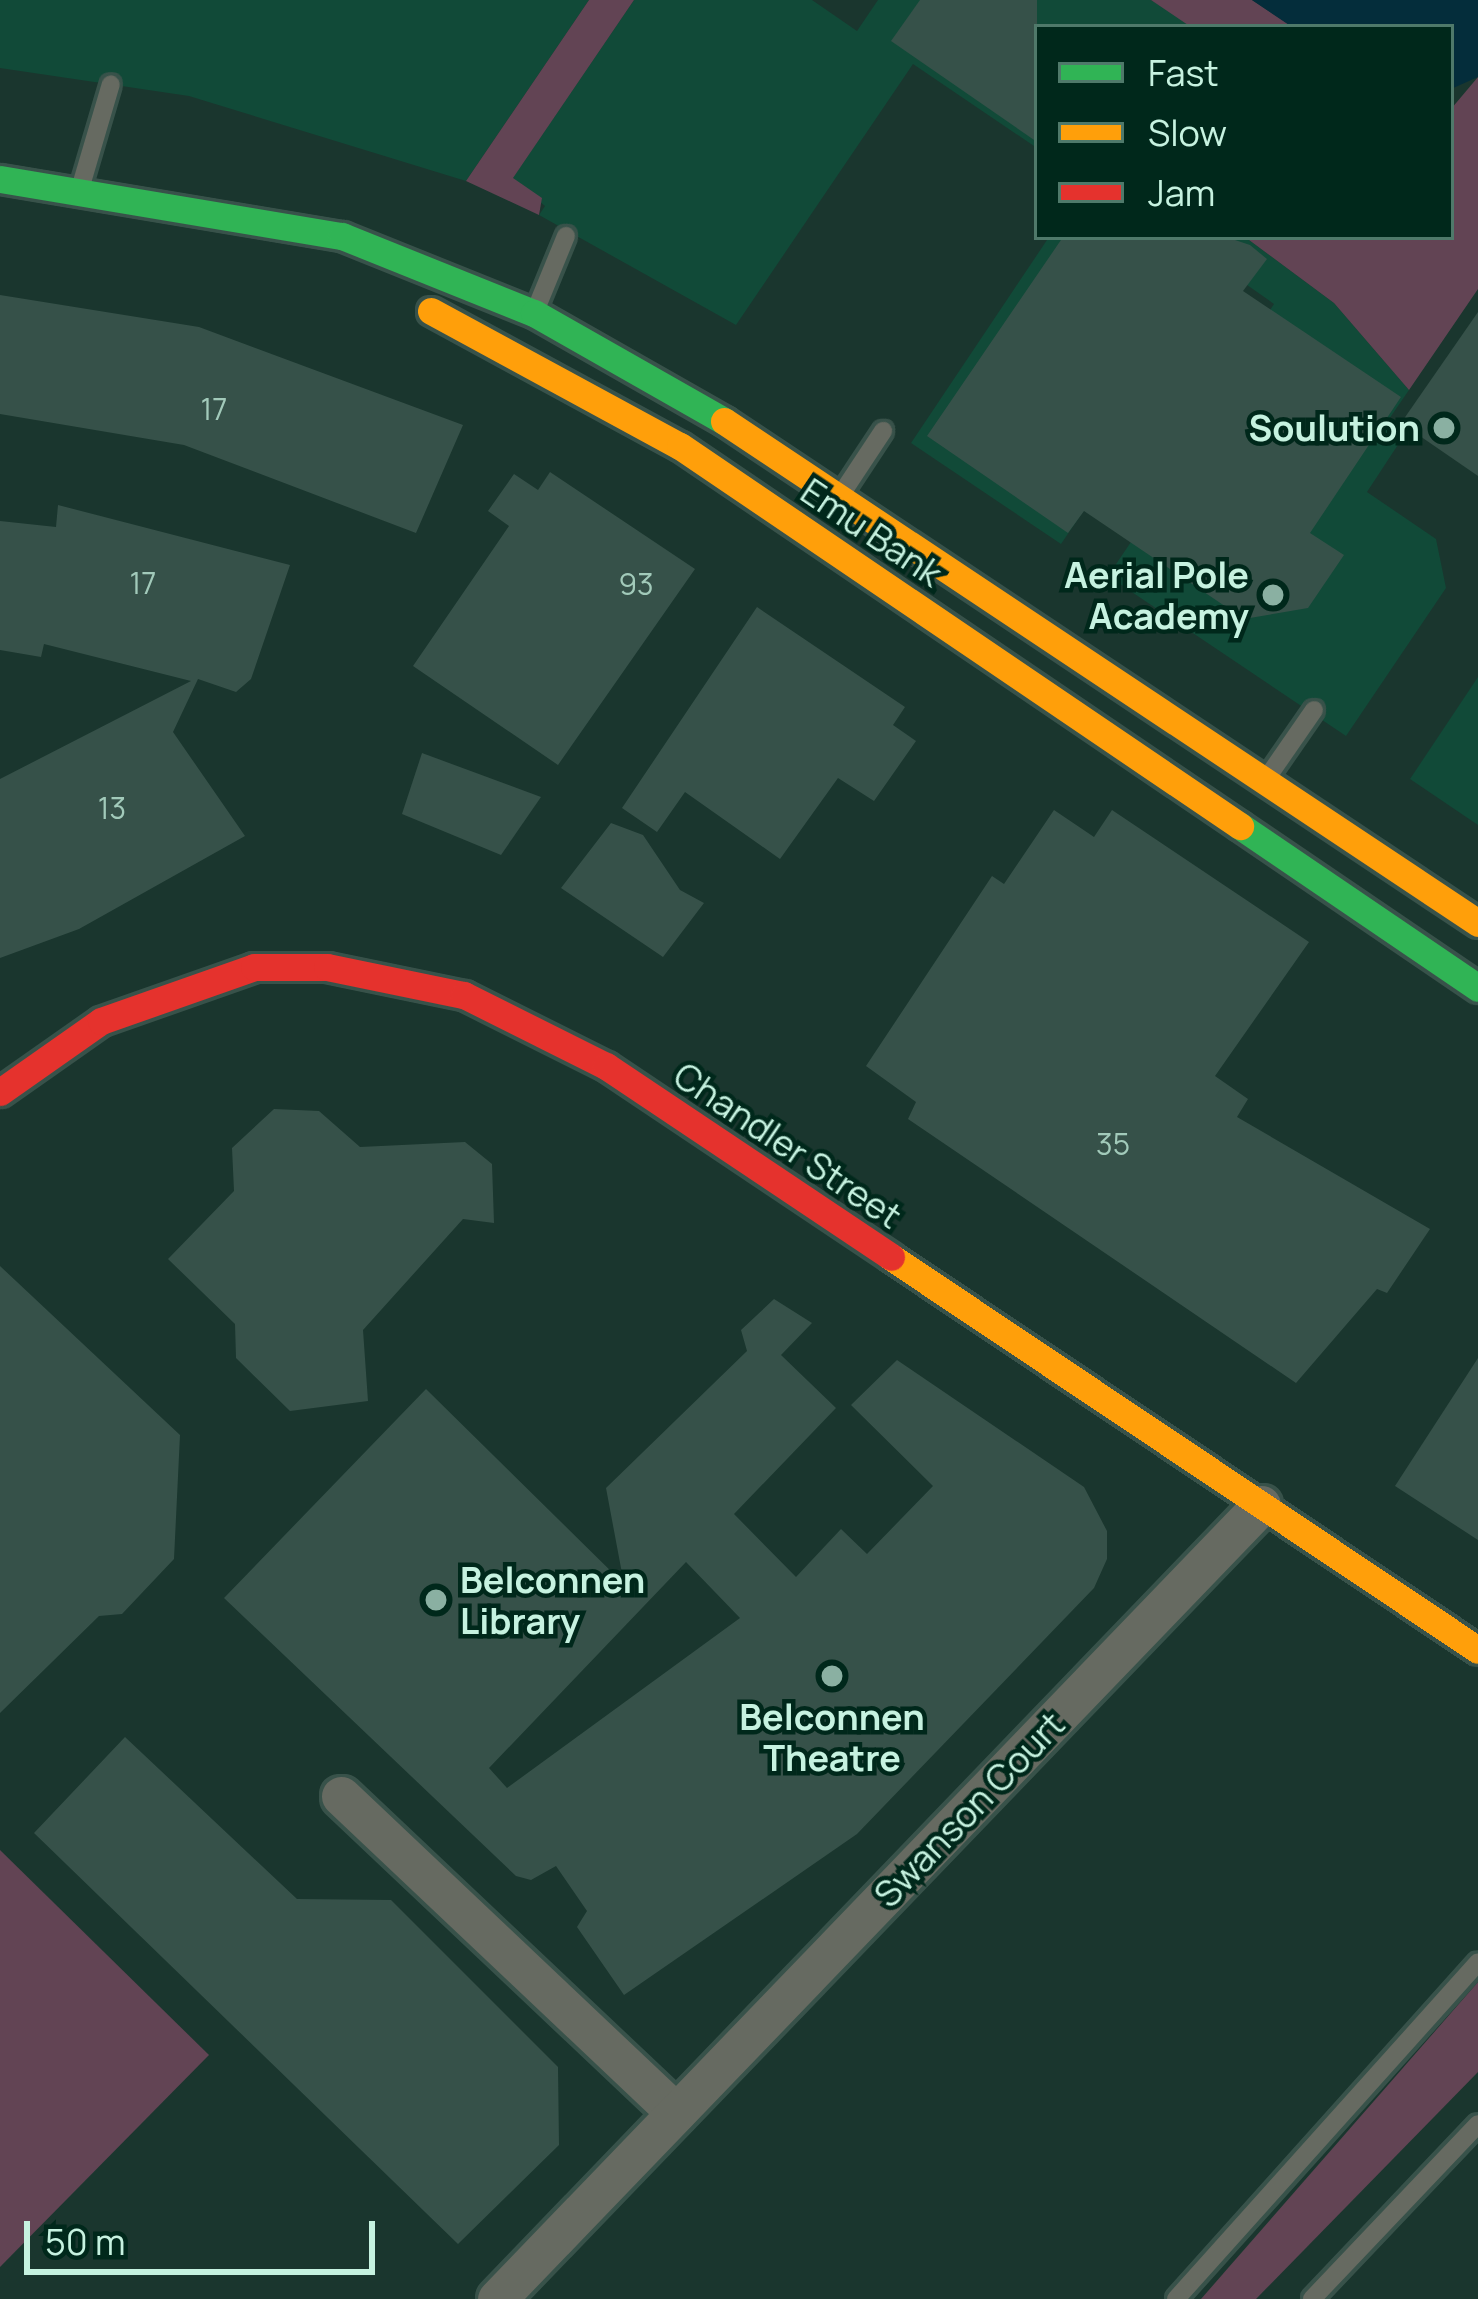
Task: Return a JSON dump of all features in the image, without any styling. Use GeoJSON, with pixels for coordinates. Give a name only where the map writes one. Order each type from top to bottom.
{"type":"FeatureCollection","features":[{"type":"Feature","properties":{"kind":"street","name":"Emu Bank"},"geometry":{"type":"LineString","coordinates":[[0,179],[342,236],[534,313],[692,397],[842,494],[1251,802],[1478,988]]}},
{"type":"Feature","properties":{"kind":"street","name":"Emu Bank"},"geometry":{"type":"LineString","coordinates":[[185,208],[327,268]]}},
{"type":"Feature","properties":{"kind":"street","name":"Emu Bank"},"geometry":{"type":"LineString","coordinates":[[409,302],[520,351],[815,538],[1251,802],[1478,923]]}},
{"type":"Feature","properties":{"kind":"street"},"geometry":{"type":"LineString","coordinates":[[520,351],[534,313]]}},
{"type":"Feature","properties":{"kind":"street"},"geometry":{"type":"LineString","coordinates":[[815,538],[842,494]]}},
{"type":"Feature","properties":{"kind":"street","name":"Chandler Street"},"geometry":{"type":"LineString","coordinates":[[0,1092],[101,1021],[186,985],[291,967],[464,995],[641,1090],[1478,1650]]}},
{"type":"Feature","properties":{"kind":"street","name":"Swanson Court"},"geometry":{"type":"LineString","coordinates":[[497,2299],[1261,1505]]}},
{"type":"Feature","properties":{"kind":"street"},"geometry":{"type":"LineString","coordinates":[[341,1796],[676,2113]]}},
{"type":"Feature","properties":{"kind":"lane"},"geometry":{"type":"LineString","coordinates":[[80,189],[111,84]]}},
{"type":"Feature","properties":{"kind":"lane"},"geometry":{"type":"LineString","coordinates":[[534,313],[566,236]]}},
{"type":"Feature","properties":{"kind":"lane"},"geometry":{"type":"LineString","coordinates":[[842,494],[883,431]]}},
{"type":"Feature","properties":{"kind":"lane"},"geometry":{"type":"LineString","coordinates":[[1251,802],[1314,710]]}},
{"type":"Feature","properties":{"kind":"lane"},"geometry":{"type":"LineString","coordinates":[[1176,2299],[1478,1963]]}},
{"type":"Feature","properties":{"kind":"lane"},"geometry":{"type":"LineString","coordinates":[[1312,2299],[1478,2124]]}},
{"type":"Feature","properties":{"kind":"shaded area"},"geometry":{"type":"Polygon","coordinates":[[[0,0],[589,0],[466,181],[189,96],[0,68],[0,0]]]}},
{"type":"Feature","properties":{"kind":"shaded area"},"geometry":{"type":"Polygon","coordinates":[[[589,0],[634,0],[513,178],[542,198],[539,215],[466,181],[589,0]]]}},
{"type":"Feature","properties":{"kind":"shaded area"},"geometry":{"type":"Polygon","coordinates":[[[634,0],[812,0],[857,31],[878,0],[1151,0],[1190,24],[1034,24],[1034,146],[913,64],[736,325],[539,215],[545,206],[512,179],[634,0]]]}},
{"type":"Feature","properties":{"kind":"shaded area"},"geometry":{"type":"Polygon","coordinates":[[[1151,0],[1252,0],[1288,24],[1187,24],[1151,0]]]}},
{"type":"Feature","properties":{"kind":"shaded area"},"geometry":{"type":"Polygon","coordinates":[[[1478,77],[1478,289],[1409,390],[1334,303],[1249,240],[1454,240],[1454,105],[1478,77]]]}},
{"type":"Feature","properties":{"kind":"shaded area"},"geometry":{"type":"Polygon","coordinates":[[[1047,240],[1249,240],[1334,303],[1409,390],[1387,422],[1405,434],[1367,492],[1436,539],[1446,588],[1346,736],[1108,576],[1239,382],[1227,374],[1274,304],[1240,280],[1061,544],[911,443],[1047,240]]]}},
{"type":"Feature","properties":{"kind":"shaded area"},"geometry":{"type":"Polygon","coordinates":[[[1478,677],[1478,825],[1410,779],[1478,677]]]}},
{"type":"Feature","properties":{"kind":"shaded area"},"geometry":{"type":"Polygon","coordinates":[[[0,1850],[209,2055],[0,2267],[0,1850]]]}},
{"type":"Feature","properties":{"kind":"shaded area"},"geometry":{"type":"Polygon","coordinates":[[[1478,1982],[1478,2072],[1256,2299],[1201,2299],[1478,1982]]]}},
{"type":"Feature","properties":{"kind":"water"},"geometry":{"type":"Polygon","coordinates":[[[1252,0],[1478,0],[1478,77],[1454,88],[1454,24],[1288,24],[1252,0]]]}},
{"type":"Feature","properties":{"kind":"building"},"geometry":{"type":"Polygon","coordinates":[[[920,0],[1037,0],[1034,140],[891,41],[920,0]]]}},
{"type":"Feature","properties":{"kind":"building"},"geometry":{"type":"Polygon","coordinates":[[[1061,240],[1235,240],[1250,245],[1267,259],[1243,291],[1401,397],[1310,533],[1344,555],[1308,608],[1244,619],[1084,511],[1068,533],[927,436],[1061,240]]]}},
{"type":"Feature","properties":{"kind":"building"},"geometry":{"type":"Polygon","coordinates":[[[0,295],[199,327],[463,425],[416,533],[184,445],[0,414],[0,295]]]}},
{"type":"Feature","properties":{"kind":"building"},"geometry":{"type":"Polygon","coordinates":[[[1478,312],[1478,476],[1401,423],[1478,312]]]}},
{"type":"Feature","properties":{"kind":"building"},"geometry":{"type":"Polygon","coordinates":[[[550,472],[695,569],[558,765],[413,666],[509,526],[488,511],[514,474],[538,490],[550,472]]]}},
{"type":"Feature","properties":{"kind":"building"},"geometry":{"type":"Polygon","coordinates":[[[58,505],[290,565],[251,679],[236,692],[198,679],[173,732],[245,836],[79,929],[0,958],[0,779],[191,681],[44,644],[41,657],[0,650],[0,521],[56,527],[58,505]]]}},
{"type":"Feature","properties":{"kind":"building"},"geometry":{"type":"Polygon","coordinates":[[[757,607],[905,707],[893,725],[916,741],[874,801],[838,778],[780,859],[685,792],[657,832],[622,808],[757,607]]]}},
{"type":"Feature","properties":{"kind":"building"},"geometry":{"type":"Polygon","coordinates":[[[422,753],[541,797],[501,855],[402,814],[422,753]]]}},
{"type":"Feature","properties":{"kind":"building"},"geometry":{"type":"Polygon","coordinates":[[[1054,810],[1094,837],[1112,810],[1309,942],[1215,1076],[1248,1099],[1237,1117],[1430,1229],[1387,1293],[1377,1289],[1296,1383],[908,1119],[916,1102],[866,1066],[992,876],[1004,884],[1054,810]]]}},
{"type":"Feature","properties":{"kind":"building"},"geometry":{"type":"Polygon","coordinates":[[[611,823],[643,835],[680,890],[704,903],[663,957],[561,888],[611,823]]]}},
{"type":"Feature","properties":{"kind":"building"},"geometry":{"type":"Polygon","coordinates":[[[274,1109],[319,1111],[360,1147],[465,1142],[492,1164],[494,1223],[463,1219],[363,1330],[368,1401],[290,1411],[236,1358],[235,1324],[168,1259],[234,1191],[232,1148],[274,1109]]]}},
{"type":"Feature","properties":{"kind":"building"},"geometry":{"type":"Polygon","coordinates":[[[0,1266],[180,1435],[174,1559],[122,1614],[99,1616],[0,1713],[0,1266]]]}},
{"type":"Feature","properties":{"kind":"building"},"geometry":{"type":"Polygon","coordinates":[[[774,1299],[812,1323],[781,1355],[836,1408],[734,1514],[796,1577],[841,1529],[867,1554],[933,1486],[851,1405],[897,1360],[1084,1487],[1107,1531],[1107,1559],[1094,1588],[857,1834],[624,1995],[577,1927],[587,1911],[556,1866],[531,1880],[516,1876],[224,1598],[426,1389],[624,1584],[606,1488],[747,1351],[741,1330],[774,1299]],[[686,1562],[489,1768],[507,1788],[740,1618],[686,1562]]]}},
{"type":"Feature","properties":{"kind":"building"},"geometry":{"type":"Polygon","coordinates":[[[1478,1358],[1478,1540],[1395,1486],[1478,1358]]]}},
{"type":"Feature","properties":{"kind":"building"},"geometry":{"type":"Polygon","coordinates":[[[125,1737],[297,1899],[391,1900],[558,2067],[559,2145],[458,2244],[34,1833],[125,1737]]]}},
{"type":"Feature","properties":{"kind":"traffic: fast"},"geometry":{"type":"LineString","coordinates":[[0,179],[342,236],[534,313],[724,421]]}},
{"type":"Feature","properties":{"kind":"traffic: fast"},"geometry":{"type":"LineString","coordinates":[[1240,826],[1478,988]]}},
{"type":"Feature","properties":{"kind":"traffic: slow"},"geometry":{"type":"LineString","coordinates":[[431,311],[680,446],[1240,826]]}},
{"type":"Feature","properties":{"kind":"traffic: slow"},"geometry":{"type":"LineString","coordinates":[[724,421],[1478,923]]}},
{"type":"Feature","properties":{"kind":"traffic: slow"},"geometry":{"type":"LineString","coordinates":[[891,1257],[1478,1650]]}},
{"type":"Feature","properties":{"kind":"traffic: jam"},"geometry":{"type":"LineString","coordinates":[[0,1092],[101,1021],[254,967],[327,967],[464,995],[606,1066],[891,1257]]}},
{"type":"Feature","properties":{"kind":"place","name":"Soulution"},"geometry":{"type":"Point","coordinates":[1444,428]}},
{"type":"Feature","properties":{"kind":"place","name":"Aerial Pole Academy"},"geometry":{"type":"Point","coordinates":[1273,595]}},
{"type":"Feature","properties":{"kind":"place","name":"Belconnen Library"},"geometry":{"type":"Point","coordinates":[436,1600]}},
{"type":"Feature","properties":{"kind":"place","name":"Belconnen Theatre"},"geometry":{"type":"Point","coordinates":[832,1676]}}]}
